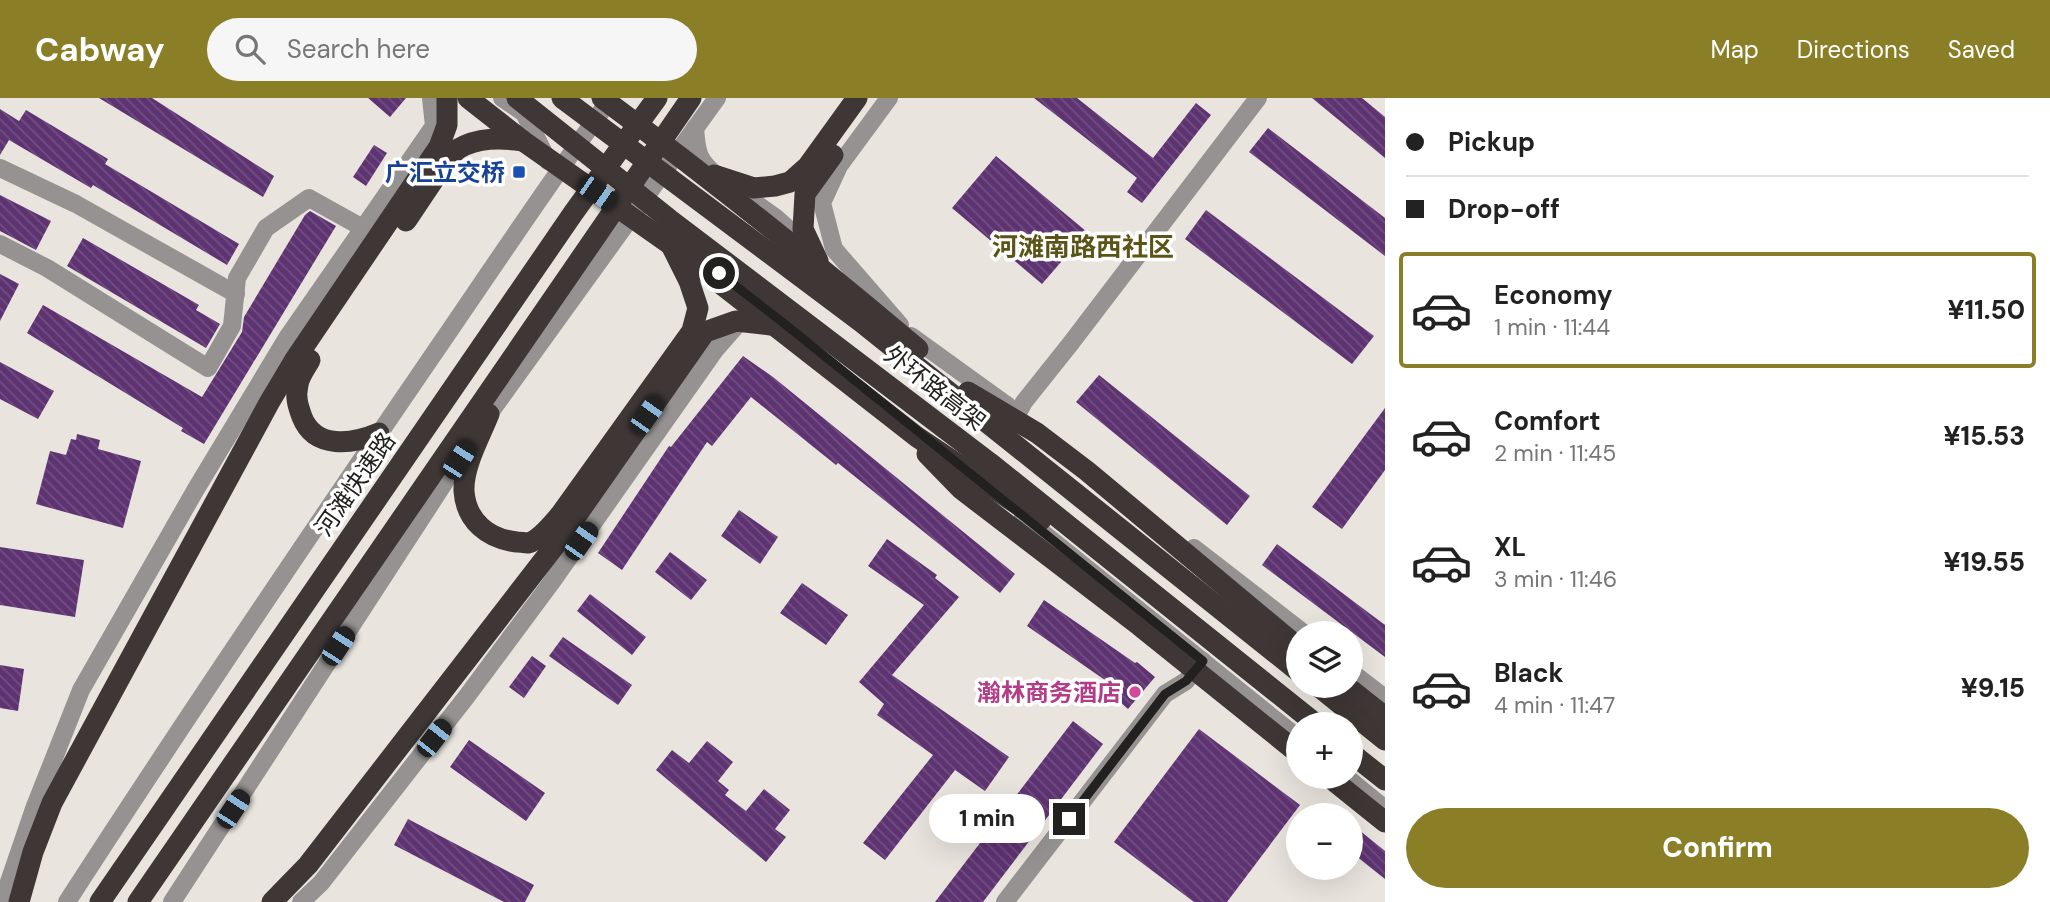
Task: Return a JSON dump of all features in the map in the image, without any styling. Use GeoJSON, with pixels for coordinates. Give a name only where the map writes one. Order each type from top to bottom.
{"type":"FeatureCollection","features":[{"type":"Feature","properties":{"kind":"highway"},"geometry":{"type":"LineString","coordinates":[[19,902],[33,852],[52,803],[269,403],[294,361],[439,147],[447,125],[447,98]]}},
{"type":"Feature","properties":{"kind":"highway"},"geometry":{"type":"LineString","coordinates":[[468,98],[523,141],[671,245],[897,421],[1174,609]]}},
{"type":"Feature","properties":{"kind":"highway","name":"外环路高架"},"geometry":{"type":"LineString","coordinates":[[517,98],[669,219],[845,351],[1301,712]]}},
{"type":"Feature","properties":{"kind":"highway","name":"外环路高架"},"geometry":{"type":"LineString","coordinates":[[562,98],[614,134],[677,185],[860,321],[1286,661]]}},
{"type":"Feature","properties":{"kind":"highway"},"geometry":{"type":"LineString","coordinates":[[602,98],[821,266],[1111,510],[1264,643]]}},
{"type":"Feature","properties":{"kind":"highway","name":"河滩快速路"},"geometry":{"type":"LineString","coordinates":[[100,902],[574,212],[657,98]]}},
{"type":"Feature","properties":{"kind":"highway"},"geometry":{"type":"LineString","coordinates":[[138,902],[691,98]]}},
{"type":"Feature","properties":{"kind":"highway"},"geometry":{"type":"LineString","coordinates":[[700,171],[754,188],[790,182],[808,166],[858,98]]}},
{"type":"Feature","properties":{"kind":"highway"},"geometry":{"type":"LineString","coordinates":[[821,266],[803,229],[805,194],[875,98]]}},
{"type":"Feature","properties":{"kind":"highway"},"geometry":{"type":"LineString","coordinates":[[379,433],[347,443],[325,440],[306,428],[296,400],[298,382],[320,343],[456,151],[476,141],[523,141]]}},
{"type":"Feature","properties":{"kind":"highway"},"geometry":{"type":"LineString","coordinates":[[489,414],[469,466],[464,488],[467,510],[480,528],[503,540],[528,543],[544,533],[560,515],[692,331],[698,308],[671,245]]}},
{"type":"Feature","properties":{"kind":"highway"},"geometry":{"type":"LineString","coordinates":[[272,902],[308,865],[559,539],[705,332],[736,321],[755,321],[774,326]]}},
{"type":"Feature","properties":{"kind":"highway"},"geometry":{"type":"LineString","coordinates":[[968,392],[1037,433],[1087,471],[1286,637]]}},
{"type":"Feature","properties":{"kind":"highway"},"geometry":{"type":"LineString","coordinates":[[897,421],[961,489],[1140,626],[1286,743]]}},
{"type":"Feature","properties":{"kind":"highway"},"geometry":{"type":"LineString","coordinates":[[1333,698],[1385,740]]}},
{"type":"Feature","properties":{"kind":"highway"},"geometry":{"type":"LineString","coordinates":[[1361,698],[1385,717]]}},
{"type":"Feature","properties":{"kind":"highway"},"geometry":{"type":"LineString","coordinates":[[1363,763],[1385,780]]}},
{"type":"Feature","properties":{"kind":"highway"},"geometry":{"type":"LineString","coordinates":[[1344,789],[1385,822]]}},
{"type":"Feature","properties":{"kind":"street"},"geometry":{"type":"LineString","coordinates":[[2,902],[35,806],[81,690],[196,489],[287,338],[433,125],[431,98]]}},
{"type":"Feature","properties":{"kind":"street"},"geometry":{"type":"LineString","coordinates":[[502,98],[524,114],[548,157],[548,184]]}},
{"type":"Feature","properties":{"kind":"street"},"geometry":{"type":"LineString","coordinates":[[67,902],[379,433],[548,184],[611,98]]}},
{"type":"Feature","properties":{"kind":"street"},"geometry":{"type":"LineString","coordinates":[[172,902],[489,414],[717,98]]}},
{"type":"Feature","properties":{"kind":"street"},"geometry":{"type":"LineString","coordinates":[[889,98],[839,166],[822,203],[834,249],[902,328]]}},
{"type":"Feature","properties":{"kind":"street"},"geometry":{"type":"LineString","coordinates":[[1018,413],[1258,98]]}},
{"type":"Feature","properties":{"kind":"street"},"geometry":{"type":"LineString","coordinates":[[695,128],[697,154],[704,165],[775,217],[921,345],[1076,454],[1288,621]]}},
{"type":"Feature","properties":{"kind":"street"},"geometry":{"type":"LineString","coordinates":[[0,168],[76,204],[236,294]]}},
{"type":"Feature","properties":{"kind":"street"},"geometry":{"type":"LineString","coordinates":[[0,244],[47,268],[208,368],[232,326],[237,278],[266,228],[309,198],[363,228]]}},
{"type":"Feature","properties":{"kind":"street"},"geometry":{"type":"LineString","coordinates":[[629,219],[653,222],[786,325],[1286,728]]}},
{"type":"Feature","properties":{"kind":"street"},"geometry":{"type":"LineString","coordinates":[[301,902],[321,883],[476,684],[551,583],[715,350],[755,303]]}},
{"type":"Feature","properties":{"kind":"street"},"geometry":{"type":"LineString","coordinates":[[1005,902],[1165,694],[1186,681],[1203,661]]}},
{"type":"Feature","properties":{"kind":"street"},"geometry":{"type":"LineString","coordinates":[[1363,681],[1385,698]]}},
{"type":"Feature","properties":{"kind":"street"},"geometry":{"type":"LineString","coordinates":[[1361,789],[1385,809]]}},
{"type":"Feature","properties":{"kind":"building"},"geometry":{"type":"Polygon","coordinates":[[[99,98],[152,98],[274,176],[263,197],[99,98]]]}},
{"type":"Feature","properties":{"kind":"building"},"geometry":{"type":"Polygon","coordinates":[[[368,98],[406,98],[390,117],[368,98]]]}},
{"type":"Feature","properties":{"kind":"building"},"geometry":{"type":"Polygon","coordinates":[[[1034,98],[1077,98],[1153,158],[1196,103],[1211,115],[1142,203],[1127,192],[1137,178],[1034,98]]]}},
{"type":"Feature","properties":{"kind":"building"},"geometry":{"type":"Polygon","coordinates":[[[1312,98],[1362,98],[1385,117],[1385,158],[1312,98]]]}},
{"type":"Feature","properties":{"kind":"building"},"geometry":{"type":"Polygon","coordinates":[[[0,109],[19,121],[26,110],[108,159],[105,164],[239,244],[227,265],[93,185],[91,188],[9,140],[0,155],[0,109]]]}},
{"type":"Feature","properties":{"kind":"building"},"geometry":{"type":"Polygon","coordinates":[[[1268,128],[1385,218],[1385,256],[1249,152],[1268,128]]]}},
{"type":"Feature","properties":{"kind":"building"},"geometry":{"type":"Polygon","coordinates":[[[374,145],[387,153],[366,186],[353,177],[374,145]]]}},
{"type":"Feature","properties":{"kind":"building"},"geometry":{"type":"Polygon","coordinates":[[[996,156],[1087,232],[1042,284],[952,208],[996,156]]]}},
{"type":"Feature","properties":{"kind":"building"},"geometry":{"type":"Polygon","coordinates":[[[0,195],[51,221],[36,250],[0,231],[0,195]]]}},
{"type":"Feature","properties":{"kind":"building"},"geometry":{"type":"Polygon","coordinates":[[[1206,210],[1374,336],[1352,364],[1185,239],[1206,210]]]}},
{"type":"Feature","properties":{"kind":"building"},"geometry":{"type":"Polygon","coordinates":[[[310,211],[336,226],[204,444],[181,431],[183,428],[27,333],[43,305],[202,397],[242,332],[244,317],[305,215],[310,211]]]}},
{"type":"Feature","properties":{"kind":"building"},"geometry":{"type":"Polygon","coordinates":[[[83,238],[199,305],[196,310],[220,324],[206,348],[67,266],[83,238]]]}},
{"type":"Feature","properties":{"kind":"building"},"geometry":{"type":"Polygon","coordinates":[[[0,274],[19,284],[0,321],[0,274]]]}},
{"type":"Feature","properties":{"kind":"building"},"geometry":{"type":"Polygon","coordinates":[[[743,356],[773,377],[1015,574],[1000,593],[751,397],[712,446],[707,442],[622,570],[598,553],[669,446],[671,447],[743,356]]]}},
{"type":"Feature","properties":{"kind":"building"},"geometry":{"type":"Polygon","coordinates":[[[0,362],[54,391],[38,419],[0,399],[0,362]]]}},
{"type":"Feature","properties":{"kind":"building"},"geometry":{"type":"Polygon","coordinates":[[[1099,375],[1250,496],[1227,525],[1076,402],[1099,375]]]}},
{"type":"Feature","properties":{"kind":"building"},"geometry":{"type":"Polygon","coordinates":[[[1385,408],[1385,470],[1342,529],[1312,507],[1385,408]]]}},
{"type":"Feature","properties":{"kind":"building"},"geometry":{"type":"Polygon","coordinates":[[[77,434],[100,440],[98,449],[141,461],[123,528],[36,504],[50,451],[66,455],[71,439],[76,440],[77,434]]]}},
{"type":"Feature","properties":{"kind":"building"},"geometry":{"type":"Polygon","coordinates":[[[739,510],[778,537],[760,564],[721,536],[739,510]]]}},
{"type":"Feature","properties":{"kind":"building"},"geometry":{"type":"Polygon","coordinates":[[[887,539],[937,575],[935,578],[959,597],[892,675],[1009,757],[985,791],[955,770],[885,860],[863,843],[933,755],[877,715],[884,704],[859,682],[924,605],[868,566],[887,539]]]}},
{"type":"Feature","properties":{"kind":"building"},"geometry":{"type":"Polygon","coordinates":[[[1277,544],[1385,625],[1385,657],[1363,641],[1363,621],[1337,621],[1262,565],[1277,544]]]}},
{"type":"Feature","properties":{"kind":"building"},"geometry":{"type":"Polygon","coordinates":[[[0,547],[84,560],[75,617],[0,605],[0,547]]]}},
{"type":"Feature","properties":{"kind":"building"},"geometry":{"type":"Polygon","coordinates":[[[670,552],[707,580],[691,600],[655,572],[670,552]]]}},
{"type":"Feature","properties":{"kind":"building"},"geometry":{"type":"Polygon","coordinates":[[[802,583],[848,615],[826,645],[780,613],[802,583]]]}},
{"type":"Feature","properties":{"kind":"building"},"geometry":{"type":"Polygon","coordinates":[[[590,594],[646,637],[632,655],[577,611],[590,594]]]}},
{"type":"Feature","properties":{"kind":"building"},"geometry":{"type":"Polygon","coordinates":[[[1044,600],[1155,677],[1128,709],[1110,693],[1115,687],[1027,626],[1044,600]]]}},
{"type":"Feature","properties":{"kind":"building"},"geometry":{"type":"Polygon","coordinates":[[[563,637],[632,685],[618,705],[549,656],[563,637]]]}},
{"type":"Feature","properties":{"kind":"building"},"geometry":{"type":"Polygon","coordinates":[[[532,656],[546,666],[524,698],[509,687],[532,656]]]}},
{"type":"Feature","properties":{"kind":"building"},"geometry":{"type":"Polygon","coordinates":[[[0,665],[24,669],[18,711],[0,708],[0,665]]]}},
{"type":"Feature","properties":{"kind":"building"},"geometry":{"type":"Polygon","coordinates":[[[1073,721],[1103,744],[983,902],[935,902],[1073,721]]]}},
{"type":"Feature","properties":{"kind":"building"},"geometry":{"type":"Polygon","coordinates":[[[1199,729],[1297,803],[1286,803],[1286,824],[1227,902],[1194,902],[1114,842],[1199,729]]]}},
{"type":"Feature","properties":{"kind":"building"},"geometry":{"type":"Polygon","coordinates":[[[469,740],[545,793],[526,821],[450,767],[469,740]]]}},
{"type":"Feature","properties":{"kind":"building"},"geometry":{"type":"Polygon","coordinates":[[[707,741],[733,762],[718,781],[729,790],[725,795],[746,811],[764,789],[790,810],[775,829],[786,837],[766,862],[656,770],[672,750],[689,763],[707,741]]]}},
{"type":"Feature","properties":{"kind":"building"},"geometry":{"type":"Polygon","coordinates":[[[408,819],[534,885],[525,902],[504,902],[394,845],[408,819]]]}},
{"type":"Feature","properties":{"kind":"building"},"geometry":{"type":"Polygon","coordinates":[[[1363,833],[1385,851],[1385,879],[1363,862],[1363,833]]]}},
{"type":"Feature","properties":{"kind":"place","name":"广汇立交桥"},"geometry":{"type":"Point","coordinates":[519,172]}},
{"type":"Feature","properties":{"kind":"place","name":"瀚林商务酒店"},"geometry":{"type":"Point","coordinates":[1135,692]}},
{"type":"Feature","properties":{"kind":"district","name":"河滩南路西社区"},"geometry":{"type":"Point","coordinates":[1083,247]}},
{"type":"Feature","properties":{"kind":"route"},"geometry":{"type":"LineString","coordinates":[[719,273],[1203,661],[1186,681],[1165,694],[1069,819]]}}]}
